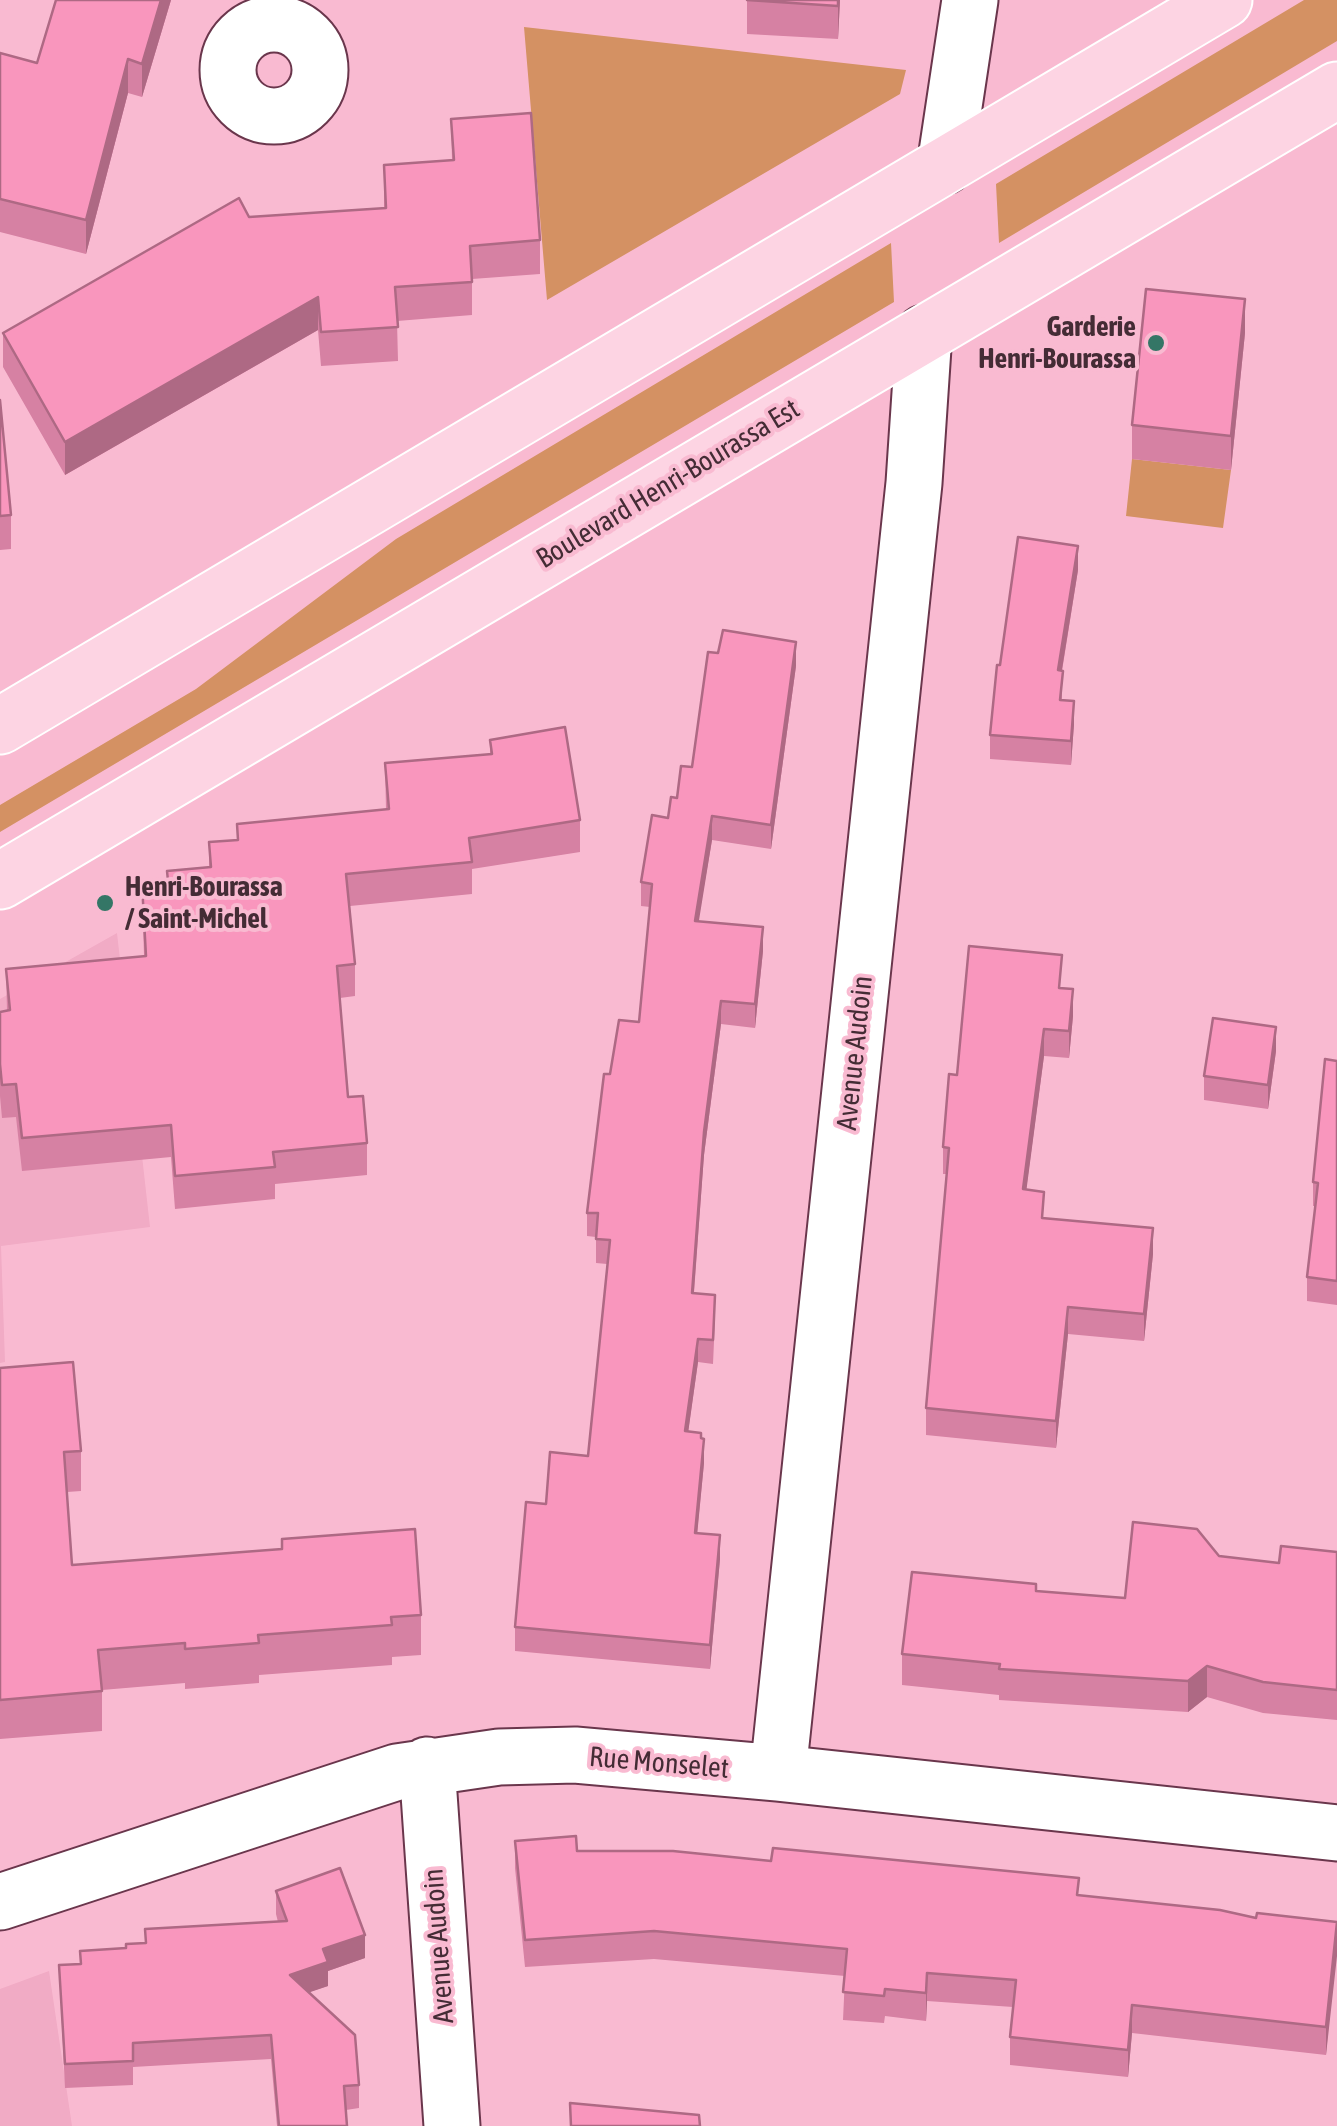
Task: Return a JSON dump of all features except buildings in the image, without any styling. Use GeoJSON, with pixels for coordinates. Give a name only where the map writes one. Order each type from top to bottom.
{"type":"FeatureCollection","features":[{"type":"Feature","properties":{"kind":"main road"},"geometry":{"type":"LineString","coordinates":[[0,726],[1224,0]]}},
{"type":"Feature","properties":{"kind":"main road","name":"Boulevard Henri-Bourassa Est"},"geometry":{"type":"LineString","coordinates":[[0,881],[1337,90]]}},
{"type":"Feature","properties":{"kind":"street"},"geometry":{"type":"LineString","coordinates":[[944,166],[970,0]]}},
{"type":"Feature","properties":{"kind":"street","name":"Avenue Audoin"},"geometry":{"type":"LineString","coordinates":[[778,1773],[912,503],[924,333]]}},
{"type":"Feature","properties":{"kind":"street","name":"Rue Monselet"},"geometry":{"type":"LineString","coordinates":[[0,1902],[360,1783],[426,1765],[499,1757],[575,1755],[778,1773],[1337,1833]]}},
{"type":"Feature","properties":{"kind":"street","name":"Avenue Audoin"},"geometry":{"type":"LineString","coordinates":[[426,1765],[452,2126]]}},
{"type":"Feature","properties":{"kind":"shaded area"},"geometry":{"type":"Polygon","coordinates":[[[1304,0],[1337,0],[1337,41],[999,243],[996,184],[1304,0]]]}},
{"type":"Feature","properties":{"kind":"shaded area"},"geometry":{"type":"Polygon","coordinates":[[[524,27],[906,70],[900,94],[547,300],[524,27]]]}},
{"type":"Feature","properties":{"kind":"shaded area"},"geometry":{"type":"Polygon","coordinates":[[[891,243],[894,302],[0,832],[0,805],[196,689],[396,539],[891,243]]]}},
{"type":"Feature","properties":{"kind":"shaded area"},"geometry":{"type":"Polygon","coordinates":[[[1132,459],[1231,470],[1223,528],[1126,516],[1132,459]]]}},
{"type":"Feature","properties":{"kind":"shaded area"},"geometry":{"type":"Polygon","coordinates":[[[117,933],[150,1227],[1,1246],[5,1362],[0,1363],[0,999],[117,933]]]}},
{"type":"Feature","properties":{"kind":"shaded area"},"geometry":{"type":"Polygon","coordinates":[[[49,1971],[72,2126],[0,2126],[0,1989],[49,1971]]]}},
{"type":"Feature","properties":{"kind":"place","name":"Garderie Henri-Bourassa"},"geometry":{"type":"Point","coordinates":[1156,343]}},
{"type":"Feature","properties":{"kind":"place","name":"Henri-Bourassa / Saint-Michel"},"geometry":{"type":"Point","coordinates":[105,903]}}]}
